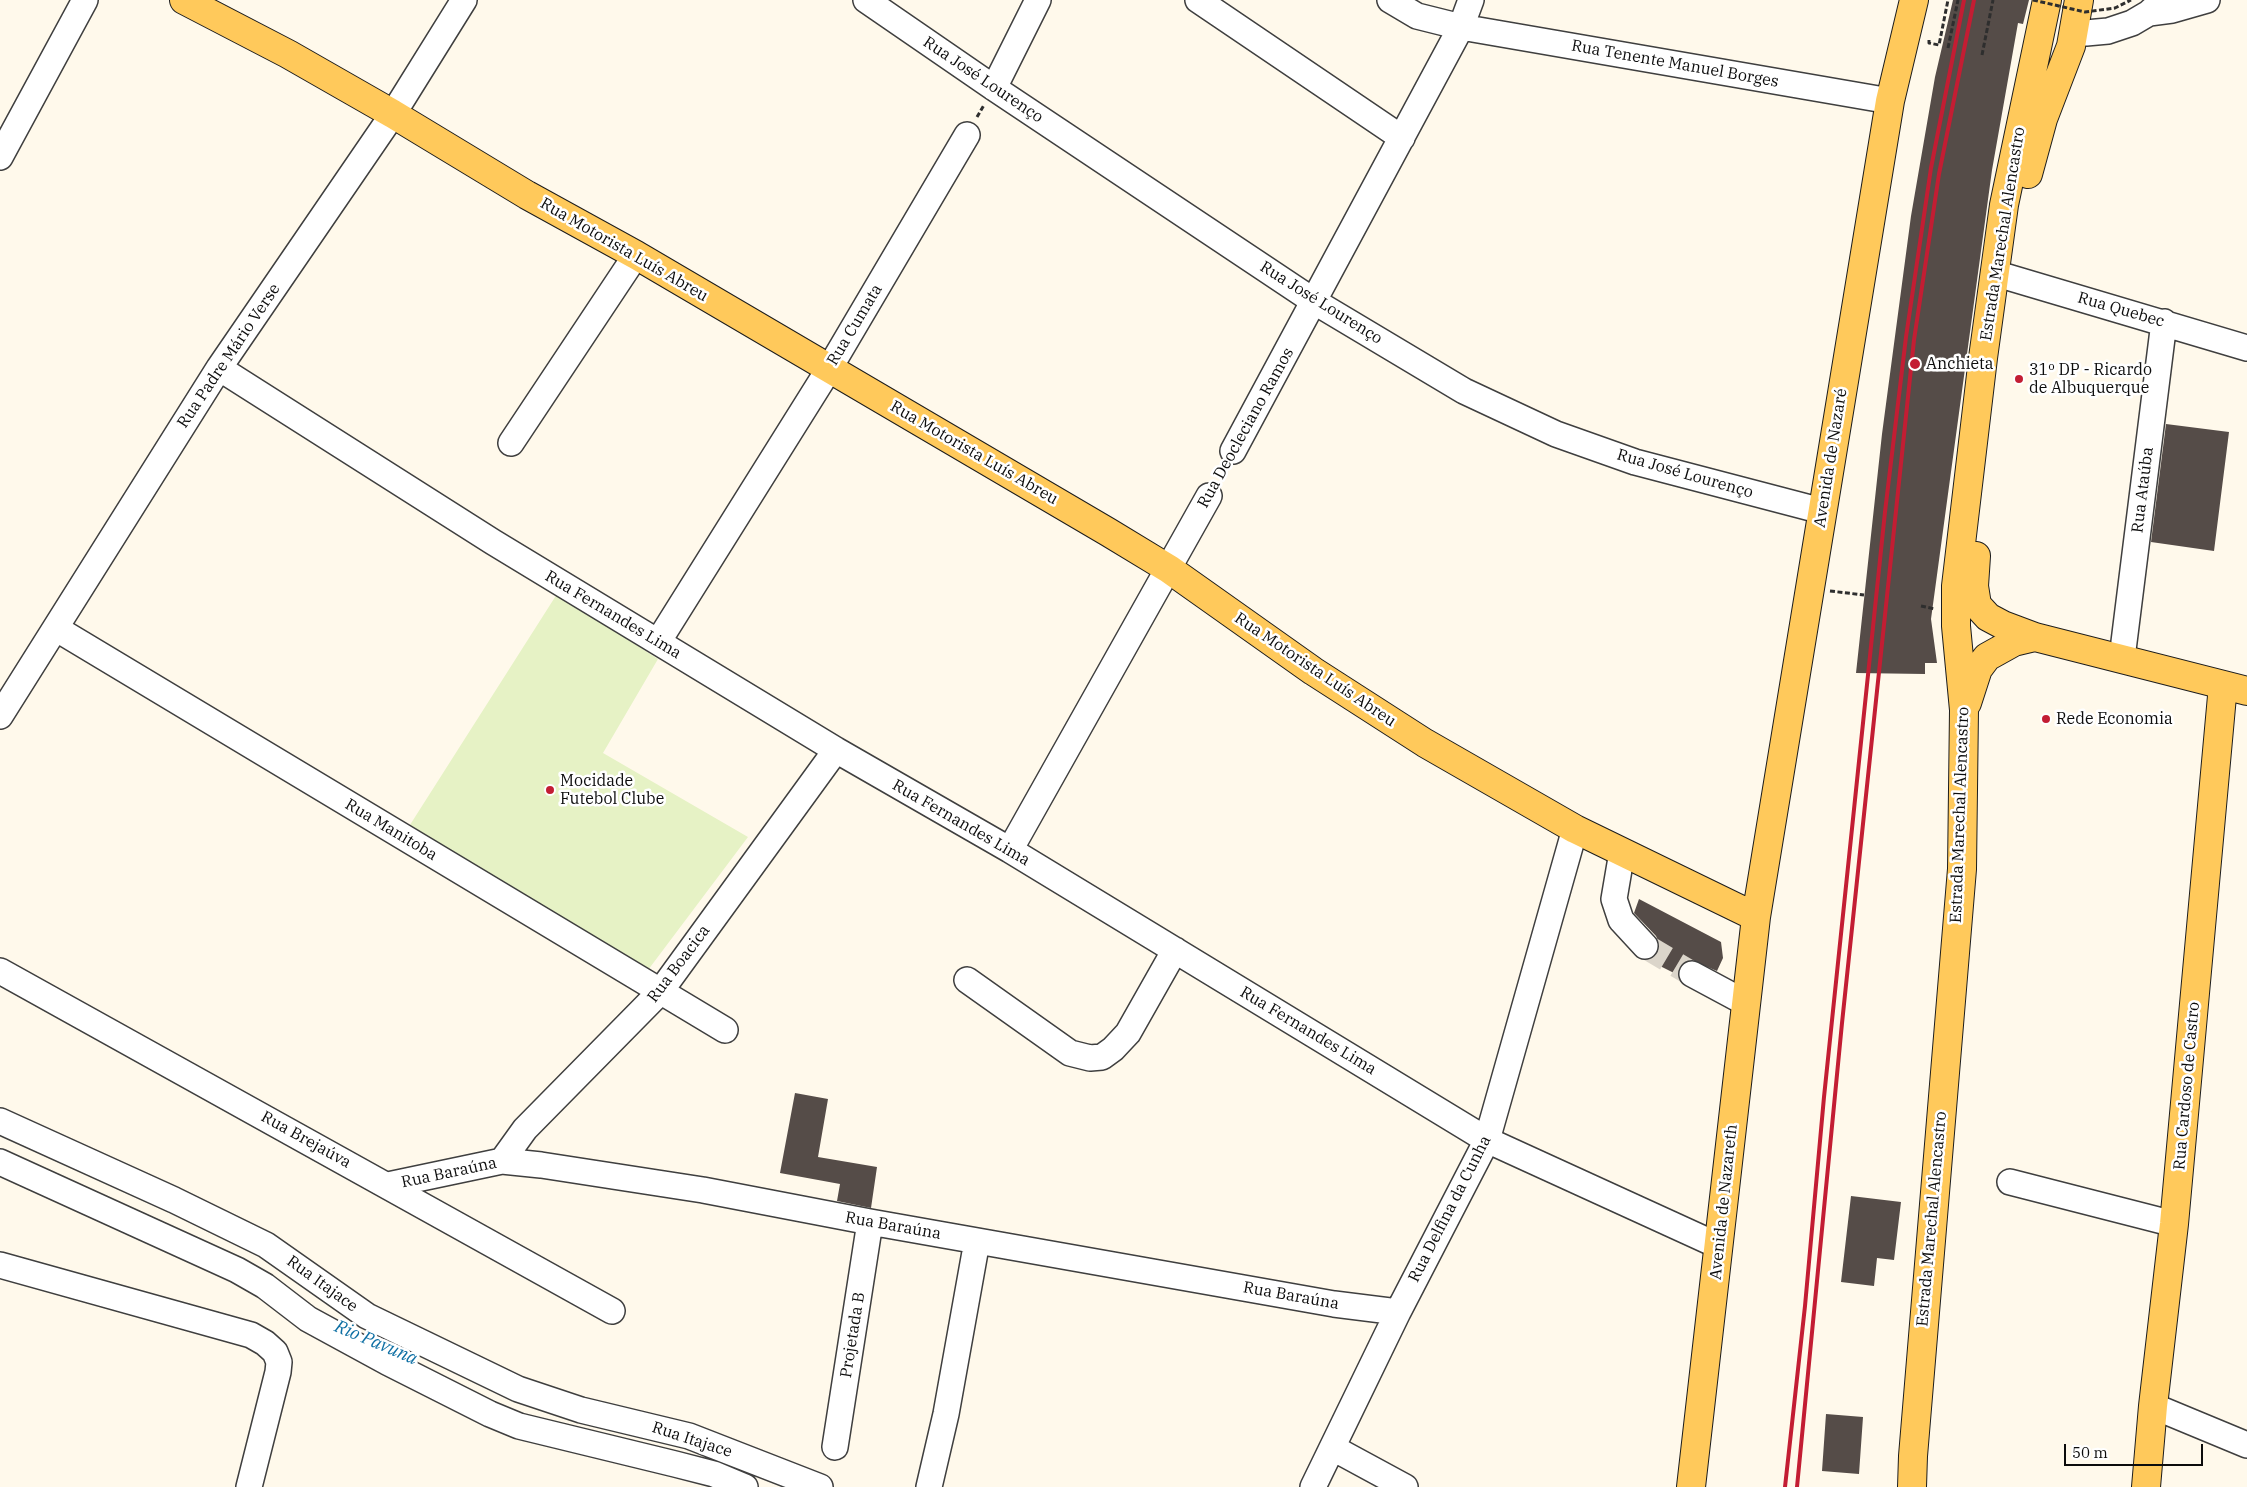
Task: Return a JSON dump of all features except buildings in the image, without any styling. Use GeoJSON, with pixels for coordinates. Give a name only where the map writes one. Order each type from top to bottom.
{"type":"FeatureCollection","features":[{"type":"Feature","properties":{"kind":"main road","name":"Rua Motorista Luís Abreu"},"geometry":{"type":"LineString","coordinates":[[184,0],[288,54],[393,114],[527,195],[636,255],[1169,568],[1313,671],[1417,738],[1575,829],[1756,918]]}},
{"type":"Feature","properties":{"kind":"main road","name":"Avenida de Nazaré"},"geometry":{"type":"LineString","coordinates":[[1756,918],[1890,101],[1914,0]]}},
{"type":"Feature","properties":{"kind":"main road","name":"Estrada Marechal Alencastro"},"geometry":{"type":"LineString","coordinates":[[1912,1487],[1961,878],[1964,710],[1956,626],[1956,586],[2001,275],[2035,145],[2075,31],[2079,0]]}},
{"type":"Feature","properties":{"kind":"main road","name":"Estrada Marechal Alencastro"},"geometry":{"type":"LineString","coordinates":[[2042,1],[2004,205],[2001,275],[1979,510],[1975,597],[1977,605],[1988,617],[2035,638],[2122,658],[2235,688]]}},
{"type":"Feature","properties":{"kind":"main road"},"geometry":{"type":"LineString","coordinates":[[2042,1],[2056,20],[2075,31]]}},
{"type":"Feature","properties":{"kind":"main road"},"geometry":{"type":"LineString","coordinates":[[1964,710],[1974,678],[1982,661],[2001,648],[2035,638]]}},
{"type":"Feature","properties":{"kind":"main road","name":"Rua Cardoso de Castro"},"geometry":{"type":"LineString","coordinates":[[2146,1487],[2153,1406],[2235,688]]}},
{"type":"Feature","properties":{"kind":"main road","name":"Avenida de Nazareth"},"geometry":{"type":"LineString","coordinates":[[1691,1487],[1756,918]]}},
{"type":"Feature","properties":{"kind":"street"},"geometry":{"type":"LineString","coordinates":[[0,157],[86,0]]}},
{"type":"Feature","properties":{"kind":"street","name":"Rua Padre Mário Verse"},"geometry":{"type":"LineString","coordinates":[[0,716],[219,368],[393,114],[464,0]]}},
{"type":"Feature","properties":{"kind":"street","name":"Rua José Lourenço"},"geometry":{"type":"LineString","coordinates":[[866,0],[994,88],[1315,302],[1464,391],[1556,434],[1635,462],[1822,511]]}},
{"type":"Feature","properties":{"kind":"street"},"geometry":{"type":"LineString","coordinates":[[994,88],[1038,0]]}},
{"type":"Feature","properties":{"kind":"street"},"geometry":{"type":"LineString","coordinates":[[1198,0],[1402,138]]}},
{"type":"Feature","properties":{"kind":"street","name":"Rua Tenente Manuel Borges"},"geometry":{"type":"LineString","coordinates":[[1390,0],[1417,16],[1461,27],[1890,101]]}},
{"type":"Feature","properties":{"kind":"street","name":"Rua Deocleciano Ramos"},"geometry":{"type":"LineString","coordinates":[[1234,451],[1461,27],[1471,0]]}},
{"type":"Feature","properties":{"kind":"street"},"geometry":{"type":"LineString","coordinates":[[2075,31],[2086,33],[2108,31],[2132,24],[2148,4],[2172,10],[2207,0]]}},
{"type":"Feature","properties":{"kind":"street","name":"Rua Cumata"},"geometry":{"type":"LineString","coordinates":[[658,642],[829,369],[967,135]]}},
{"type":"Feature","properties":{"kind":"street"},"geometry":{"type":"LineString","coordinates":[[511,443],[636,255]]}},
{"type":"Feature","properties":{"kind":"street","name":"Rua Quebec"},"geometry":{"type":"LineString","coordinates":[[2001,275],[2247,348]]}},
{"type":"Feature","properties":{"kind":"street","name":"Rua Ataúba"},"geometry":{"type":"LineString","coordinates":[[2122,658],[2164,322]]}},
{"type":"Feature","properties":{"kind":"street","name":"Rua Fernandes Lima"},"geometry":{"type":"LineString","coordinates":[[219,368],[493,542],[836,750],[1010,850],[1487,1140],[1719,1246]]}},
{"type":"Feature","properties":{"kind":"street","name":"Rua Deocleciano Ramos"},"geometry":{"type":"LineString","coordinates":[[1010,850],[1209,496]]}},
{"type":"Feature","properties":{"kind":"street","name":"Rua Manitoba"},"geometry":{"type":"LineString","coordinates":[[56,629],[726,1030]]}},
{"type":"Feature","properties":{"kind":"street","name":"Rua Boacica"},"geometry":{"type":"LineString","coordinates":[[502,1161],[525,1129],[660,992],[836,750]]}},
{"type":"Feature","properties":{"kind":"street","name":"Rua Delfina da Cunha"},"geometry":{"type":"LineString","coordinates":[[1313,1487],[1398,1312],[1487,1140],[1575,829]]}},
{"type":"Feature","properties":{"kind":"street"},"geometry":{"type":"LineString","coordinates":[[1622,852],[1614,899],[1621,920],[1644,946]]}},
{"type":"Feature","properties":{"kind":"street"},"geometry":{"type":"LineString","coordinates":[[967,980],[1070,1053],[1090,1058],[1102,1057],[1113,1049],[1128,1033],[1175,950]]}},
{"type":"Feature","properties":{"kind":"street","name":"Rua Brejaúva"},"geometry":{"type":"LineString","coordinates":[[0,971],[612,1311]]}},
{"type":"Feature","properties":{"kind":"street"},"geometry":{"type":"LineString","coordinates":[[1692,974],[1746,1003]]}},
{"type":"Feature","properties":{"kind":"street","name":"Rua Itajace"},"geometry":{"type":"LineString","coordinates":[[0,1121],[258,1240],[367,1316],[518,1389],[581,1410],[689,1436],[820,1487]]}},
{"type":"Feature","properties":{"kind":"street","name":"Rua Baraúna"},"geometry":{"type":"LineString","coordinates":[[388,1185],[502,1161],[541,1165],[703,1190],[870,1222],[1334,1304],[1398,1312]]}},
{"type":"Feature","properties":{"kind":"street","name":"Rua Itajace"},"geometry":{"type":"LineString","coordinates":[[0,1162],[238,1270],[265,1286],[308,1319],[387,1362],[490,1414],[519,1426],[714,1474],[745,1487]]}},
{"type":"Feature","properties":{"kind":"street"},"geometry":{"type":"LineString","coordinates":[[2010,1182],[2174,1224]]}},
{"type":"Feature","properties":{"kind":"street","name":"Projetada B"},"geometry":{"type":"LineString","coordinates":[[836,1447],[870,1222]]}},
{"type":"Feature","properties":{"kind":"street"},"geometry":{"type":"LineString","coordinates":[[929,1487],[946,1414],[976,1241]]}},
{"type":"Feature","properties":{"kind":"street"},"geometry":{"type":"LineString","coordinates":[[0,1265],[251,1335],[265,1343],[275,1352],[279,1362],[249,1487]]}},
{"type":"Feature","properties":{"kind":"street"},"geometry":{"type":"LineString","coordinates":[[2153,1406],[2247,1445]]}},
{"type":"Feature","properties":{"kind":"street"},"geometry":{"type":"LineString","coordinates":[[1333,1448],[1405,1487]]}},
{"type":"Feature","properties":{"kind":"path"},"geometry":{"type":"LineString","coordinates":[[1939,45],[1948,0]]}},
{"type":"Feature","properties":{"kind":"path"},"geometry":{"type":"LineString","coordinates":[[1948,48],[1958,0]]}},
{"type":"Feature","properties":{"kind":"path"},"geometry":{"type":"LineString","coordinates":[[1982,55],[1993,0]]}},
{"type":"Feature","properties":{"kind":"path"},"geometry":{"type":"LineString","coordinates":[[2042,1],[2086,12],[2148,4]]}},
{"type":"Feature","properties":{"kind":"path"},"geometry":{"type":"LineString","coordinates":[[967,135],[994,88]]}},
{"type":"Feature","properties":{"kind":"path"},"geometry":{"type":"LineString","coordinates":[[1825,591],[1864,595]]}},
{"type":"Feature","properties":{"kind":"green space","name":"Mocidade Futebol Clube"},"geometry":{"type":"Polygon","coordinates":[[[557,594],[658,659],[603,753],[748,837],[648,970],[408,828],[557,594]]]}},
{"type":"Feature","properties":{"kind":"tunnel"},"geometry":{"type":"LineString","coordinates":[[1645,946],[1692,974]]}},
{"type":"Feature","properties":{"kind":"railway"},"geometry":{"type":"LineString","coordinates":[[1785,1487],[1885,512],[1906,337],[1931,168],[1964,0]]}},
{"type":"Feature","properties":{"kind":"railway"},"geometry":{"type":"LineString","coordinates":[[1797,1487],[1842,1023],[1914,340],[1939,174],[1974,0]]}},
{"type":"Feature","properties":{"kind":"place","name":"Anchieta"},"geometry":{"type":"Point","coordinates":[1915,364]}},
{"type":"Feature","properties":{"kind":"place","name":"31º DP - Ricardo de Albuquerque"},"geometry":{"type":"Point","coordinates":[2019,379]}},
{"type":"Feature","properties":{"kind":"place","name":"Rede Economia"},"geometry":{"type":"Point","coordinates":[2046,719]}},
{"type":"Feature","properties":{"kind":"place","name":"Mocidade Futebol Clube"},"geometry":{"type":"Point","coordinates":[550,790]}},
{"type":"Feature","properties":{"kind":"water label","name":"Rio Pavuna"},"geometry":{"type":"Point","coordinates":[376,1343]}}]}
